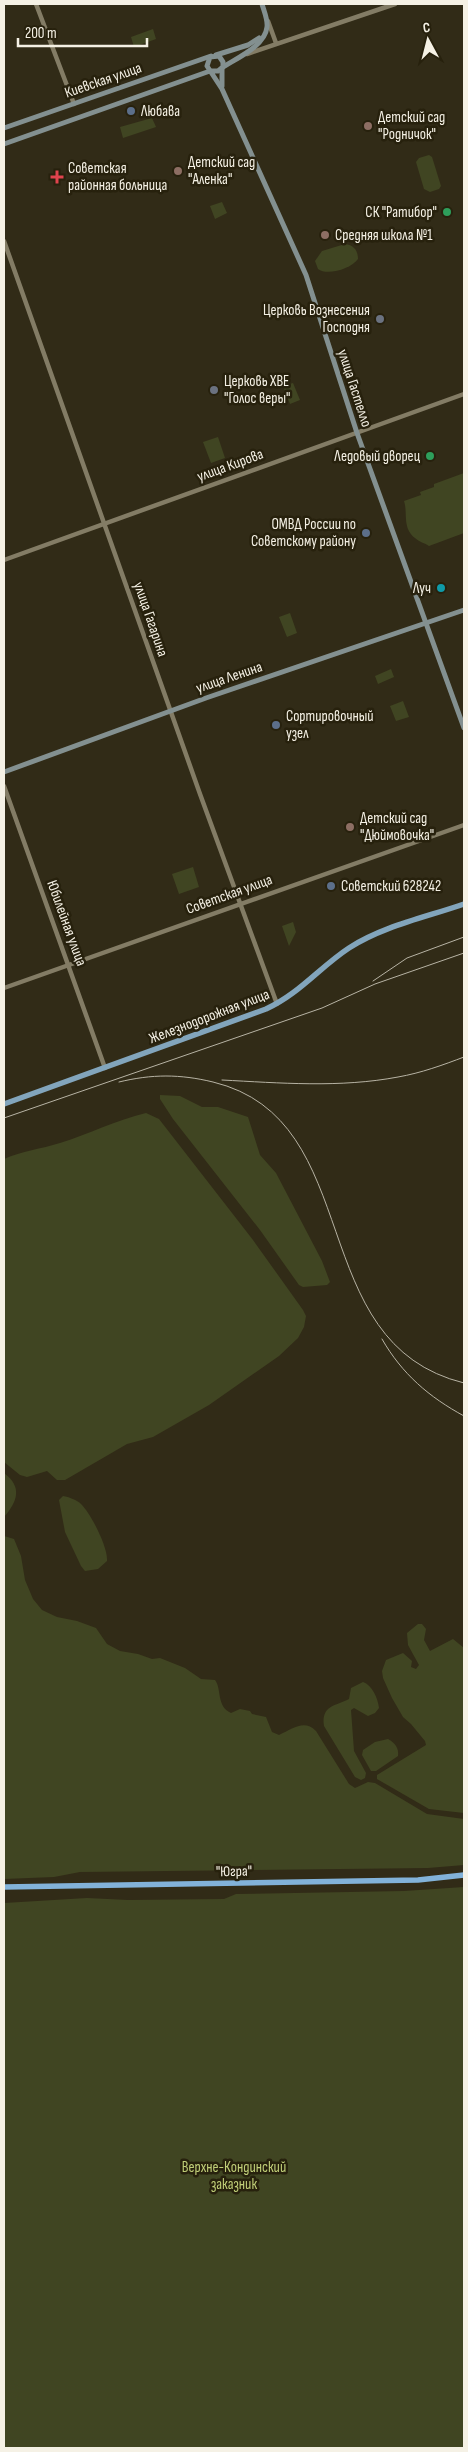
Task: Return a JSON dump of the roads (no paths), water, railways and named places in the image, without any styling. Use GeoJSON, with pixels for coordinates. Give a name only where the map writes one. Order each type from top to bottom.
{"type":"FeatureCollection","features":[{"type":"Feature","properties":{"kind":"highway","name":"\"Югра\""},"geometry":{"type":"LineString","coordinates":[[4,1887],[418,1880],[464,1876]]}},
{"type":"Feature","properties":{"kind":"main road"},"geometry":{"type":"LineString","coordinates":[[222,89],[222,68],[222,59],[212,56],[206,64],[211,71],[218,72],[222,68],[258,44],[266,31],[266,17],[262,4]]}},
{"type":"Feature","properties":{"kind":"main road"},"geometry":{"type":"LineString","coordinates":[[248,45],[262,34],[266,17]]}},
{"type":"Feature","properties":{"kind":"main road","name":"Киевская улица"},"geometry":{"type":"LineString","coordinates":[[4,128],[212,56],[248,45],[258,44]]}},
{"type":"Feature","properties":{"kind":"main road","name":"Киевская улица"},"geometry":{"type":"LineString","coordinates":[[4,144],[211,71]]}},
{"type":"Feature","properties":{"kind":"main road","name":"улица Гастелло"},"geometry":{"type":"LineString","coordinates":[[211,71],[222,89],[306,275],[357,433],[464,728]]}},
{"type":"Feature","properties":{"kind":"main road","name":"улица Ленина"},"geometry":{"type":"LineString","coordinates":[[4,772],[170,711],[464,610]]}},
{"type":"Feature","properties":{"kind":"main road","name":"Железнодорожная улица"},"geometry":{"type":"LineString","coordinates":[[4,1104],[277,1004],[302,987],[335,957],[358,942],[464,904]]}},
{"type":"Feature","properties":{"kind":"street"},"geometry":{"type":"LineString","coordinates":[[36,4],[74,104]]}},
{"type":"Feature","properties":{"kind":"street"},"geometry":{"type":"LineString","coordinates":[[236,59],[276,43],[395,4]]}},
{"type":"Feature","properties":{"kind":"street"},"geometry":{"type":"LineString","coordinates":[[266,17],[276,43]]}},
{"type":"Feature","properties":{"kind":"street"},"geometry":{"type":"LineString","coordinates":[[258,44],[276,43]]}},
{"type":"Feature","properties":{"kind":"street","name":"улица Гагарина"},"geometry":{"type":"LineString","coordinates":[[4,241],[170,711],[277,1004]]}},
{"type":"Feature","properties":{"kind":"street","name":"улица Кирова"},"geometry":{"type":"LineString","coordinates":[[4,560],[464,394]]}},
{"type":"Feature","properties":{"kind":"street","name":"Юбилейная улица"},"geometry":{"type":"LineString","coordinates":[[4,786],[106,1068]]}},
{"type":"Feature","properties":{"kind":"street","name":"Советская улица"},"geometry":{"type":"LineString","coordinates":[[4,988],[239,903],[464,825]]}},
{"type":"Feature","properties":{"kind":"railway"},"geometry":{"type":"LineString","coordinates":[[373,981],[407,958],[464,937]]}},
{"type":"Feature","properties":{"kind":"railway"},"geometry":{"type":"LineString","coordinates":[[4,1118],[322,1008],[375,984],[464,953]]}},
{"type":"Feature","properties":{"kind":"railway"},"geometry":{"type":"LineString","coordinates":[[222,1080],[310,1084],[354,1083],[407,1075],[464,1057]]}},
{"type":"Feature","properties":{"kind":"railway"},"geometry":{"type":"LineString","coordinates":[[119,1082],[155,1076],[189,1078],[213,1082],[262,1104],[295,1139],[318,1183],[354,1280],[378,1324],[413,1360],[464,1383]]}},
{"type":"Feature","properties":{"kind":"railway"},"geometry":{"type":"LineString","coordinates":[[382,1339],[398,1363],[417,1384],[439,1401],[464,1416]]}},
{"type":"Feature","properties":{"kind":"place","name":"Любава"},"geometry":{"type":"Point","coordinates":[131,111]}},
{"type":"Feature","properties":{"kind":"place","name":"Детский сад \"Родничок\""},"geometry":{"type":"Point","coordinates":[368,126]}},
{"type":"Feature","properties":{"kind":"place","name":"Детский сад \"Аленка\""},"geometry":{"type":"Point","coordinates":[178,171]}},
{"type":"Feature","properties":{"kind":"place","name":"Советская районная больница"},"geometry":{"type":"Point","coordinates":[57,177]}},
{"type":"Feature","properties":{"kind":"place","name":"СК \"Ратибор\""},"geometry":{"type":"Point","coordinates":[447,212]}},
{"type":"Feature","properties":{"kind":"place","name":"Средняя школа №1"},"geometry":{"type":"Point","coordinates":[325,235]}},
{"type":"Feature","properties":{"kind":"place","name":"Церковь Вознесения Господня"},"geometry":{"type":"Point","coordinates":[380,319]}},
{"type":"Feature","properties":{"kind":"place","name":"Церковь ХВЕ \"Голос веры\""},"geometry":{"type":"Point","coordinates":[214,390]}},
{"type":"Feature","properties":{"kind":"place","name":"Ледовый дворец"},"geometry":{"type":"Point","coordinates":[430,456]}},
{"type":"Feature","properties":{"kind":"place","name":"ОМВД России по Советскому району"},"geometry":{"type":"Point","coordinates":[366,533]}},
{"type":"Feature","properties":{"kind":"place","name":"Луч"},"geometry":{"type":"Point","coordinates":[441,588]}},
{"type":"Feature","properties":{"kind":"place","name":"Сортировочный узел"},"geometry":{"type":"Point","coordinates":[276,725]}},
{"type":"Feature","properties":{"kind":"place","name":"Детский сад \"Дюймовочка\""},"geometry":{"type":"Point","coordinates":[350,827]}},
{"type":"Feature","properties":{"kind":"place","name":"Советский 628242"},"geometry":{"type":"Point","coordinates":[331,886]}},
{"type":"Feature","properties":{"kind":"park label","name":"Верхне-Кондинский заказник"},"geometry":{"type":"Point","coordinates":[234,2176]}}]}
